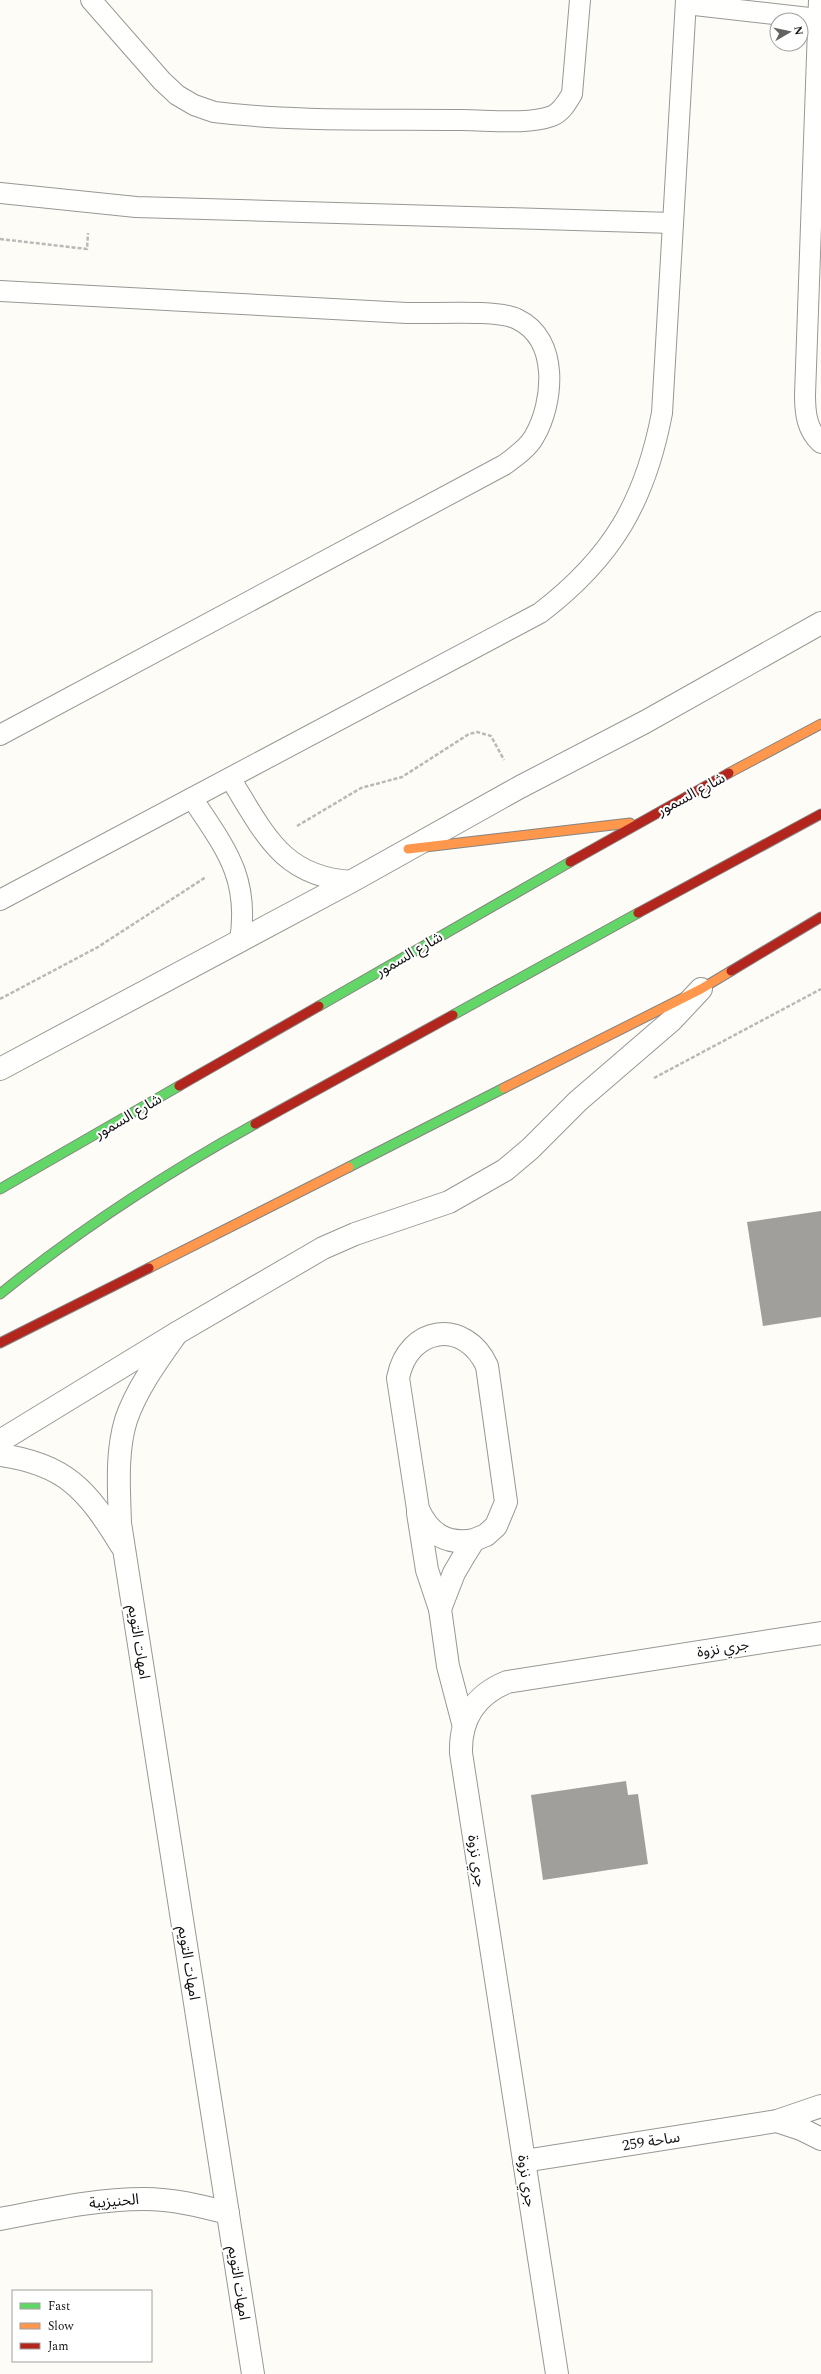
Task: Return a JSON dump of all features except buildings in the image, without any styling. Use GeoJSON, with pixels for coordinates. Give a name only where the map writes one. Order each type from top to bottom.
{"type":"FeatureCollection","features":[{"type":"Feature","properties":{"kind":"main road","name":"شارع السمور"},"geometry":{"type":"LineString","coordinates":[[0,1189],[639,822],[821,724]]}},
{"type":"Feature","properties":{"kind":"main road"},"geometry":{"type":"LineString","coordinates":[[0,1294],[27,1271],[127,1200],[287,1106],[821,814]]}},
{"type":"Feature","properties":{"kind":"main road"},"geometry":{"type":"LineString","coordinates":[[408,849],[639,822]]}},
{"type":"Feature","properties":{"kind":"main road"},"geometry":{"type":"LineString","coordinates":[[0,1343],[701,989],[821,917]]}},
{"type":"Feature","properties":{"kind":"street"},"geometry":{"type":"LineString","coordinates":[[0,1069],[352,881],[520,788],[645,722],[821,623]]}},
{"type":"Feature","properties":{"kind":"street"},"geometry":{"type":"LineString","coordinates":[[0,1441],[177,1333],[323,1248],[355,1234],[449,1202],[505,1170],[530,1149],[578,1101],[671,1021],[701,989]]}},
{"type":"Feature","properties":{"kind":"street","name":"امهات التويم"},"geometry":{"type":"LineString","coordinates":[[177,1333],[149,1373],[126,1420],[121,1443],[119,1495],[125,1551],[253,2374]]}},
{"type":"Feature","properties":{"kind":"street"},"geometry":{"type":"LineString","coordinates":[[418,1509],[423,1520],[440,1537],[451,1541],[474,1540],[486,1534],[496,1526],[506,1502],[487,1366],[481,1354],[471,1343],[458,1337],[445,1334],[424,1339],[408,1352],[401,1364],[398,1378],[427,1570],[440,1609],[448,1666],[463,1723]]}},
{"type":"Feature","properties":{"kind":"street","name":"امهات التويم"},"geometry":{"type":"LineString","coordinates":[[0,1455],[37,1462],[59,1473],[80,1488],[96,1506],[125,1551]]}},
{"type":"Feature","properties":{"kind":"street"},"geometry":{"type":"LineString","coordinates":[[440,1609],[454,1573],[474,1540]]}},
{"type":"Feature","properties":{"kind":"street","name":"جري نزوة"},"geometry":{"type":"LineString","coordinates":[[558,2374],[461,1753],[460,1738],[463,1723],[480,1697],[493,1687],[507,1682],[821,1633]]}},
{"type":"Feature","properties":{"kind":"street","name":"ساحة 259"},"geometry":{"type":"LineString","coordinates":[[524,2161],[777,2121],[821,2106]]}},
{"type":"Feature","properties":{"kind":"street","name":"ساحة 259"},"geometry":{"type":"LineString","coordinates":[[777,2121],[801,2129],[821,2139]]}},
{"type":"Feature","properties":{"kind":"street","name":"الحنيزيبة"},"geometry":{"type":"LineString","coordinates":[[0,2219],[89,2203],[146,2199],[180,2202],[228,2213]]}},
{"type":"Feature","properties":{"kind":"lane"},"geometry":{"type":"LineString","coordinates":[[91,0],[172,90],[194,105],[214,112],[363,119],[512,120],[539,119],[553,115],[564,106],[572,94],[580,0]]}},
{"type":"Feature","properties":{"kind":"lane"},"geometry":{"type":"LineString","coordinates":[[0,900],[540,613],[567,592],[592,568],[613,541],[631,512],[645,480],[655,447],[662,413],[686,2],[819,9],[805,417],[814,436],[821,443]]}},
{"type":"Feature","properties":{"kind":"lane"},"geometry":{"type":"LineString","coordinates":[[0,193],[144,207],[673,223]]}},
{"type":"Feature","properties":{"kind":"lane"},"geometry":{"type":"LineString","coordinates":[[0,291],[430,314],[504,314],[517,318],[528,325],[536,335],[543,348],[549,369],[550,386],[548,405],[534,438],[522,451],[504,465],[0,735]]}},
{"type":"Feature","properties":{"kind":"lane"},"geometry":{"type":"LineString","coordinates":[[230,778],[270,841],[298,867],[315,875],[334,880],[352,881]]}},
{"type":"Feature","properties":{"kind":"lane"},"geometry":{"type":"LineString","coordinates":[[192,798],[232,861],[239,880],[243,921],[240,940]]}},
{"type":"Feature","properties":{"kind":"path"},"geometry":{"type":"LineString","coordinates":[[0,239],[87,249],[90,202]]}},
{"type":"Feature","properties":{"kind":"path"},"geometry":{"type":"LineString","coordinates":[[270,841],[361,788],[402,777],[473,733],[484,733],[491,736],[520,788]]}},
{"type":"Feature","properties":{"kind":"path"},"geometry":{"type":"LineString","coordinates":[[0,999],[98,947],[232,861]]}},
{"type":"Feature","properties":{"kind":"traffic: fast"},"geometry":{"type":"LineString","coordinates":[[319,1006],[570,862]]}},
{"type":"Feature","properties":{"kind":"traffic: fast"},"geometry":{"type":"LineString","coordinates":[[453,1015],[638,913]]}},
{"type":"Feature","properties":{"kind":"traffic: fast"},"geometry":{"type":"LineString","coordinates":[[0,1189],[179,1086]]}},
{"type":"Feature","properties":{"kind":"traffic: fast"},"geometry":{"type":"LineString","coordinates":[[349,1167],[504,1088]]}},
{"type":"Feature","properties":{"kind":"traffic: fast"},"geometry":{"type":"LineString","coordinates":[[0,1294],[61,1247],[124,1203],[221,1143],[255,1124]]}},
{"type":"Feature","properties":{"kind":"traffic: slow"},"geometry":{"type":"LineString","coordinates":[[729,773],[821,724]]}},
{"type":"Feature","properties":{"kind":"traffic: slow"},"geometry":{"type":"LineString","coordinates":[[408,849],[630,823]]}},
{"type":"Feature","properties":{"kind":"traffic: slow"},"geometry":{"type":"LineString","coordinates":[[504,1088],[701,989],[731,971]]}},
{"type":"Feature","properties":{"kind":"traffic: slow"},"geometry":{"type":"LineString","coordinates":[[149,1268],[349,1167]]}},
{"type":"Feature","properties":{"kind":"traffic: jam"},"geometry":{"type":"LineString","coordinates":[[570,862],[729,773]]}},
{"type":"Feature","properties":{"kind":"traffic: jam"},"geometry":{"type":"LineString","coordinates":[[638,913],[821,814]]}},
{"type":"Feature","properties":{"kind":"traffic: jam"},"geometry":{"type":"LineString","coordinates":[[731,971],[821,917]]}},
{"type":"Feature","properties":{"kind":"traffic: jam"},"geometry":{"type":"LineString","coordinates":[[179,1086],[319,1006]]}},
{"type":"Feature","properties":{"kind":"traffic: jam"},"geometry":{"type":"LineString","coordinates":[[255,1124],[453,1015]]}},
{"type":"Feature","properties":{"kind":"traffic: jam"},"geometry":{"type":"LineString","coordinates":[[0,1343],[149,1268]]}}]}
